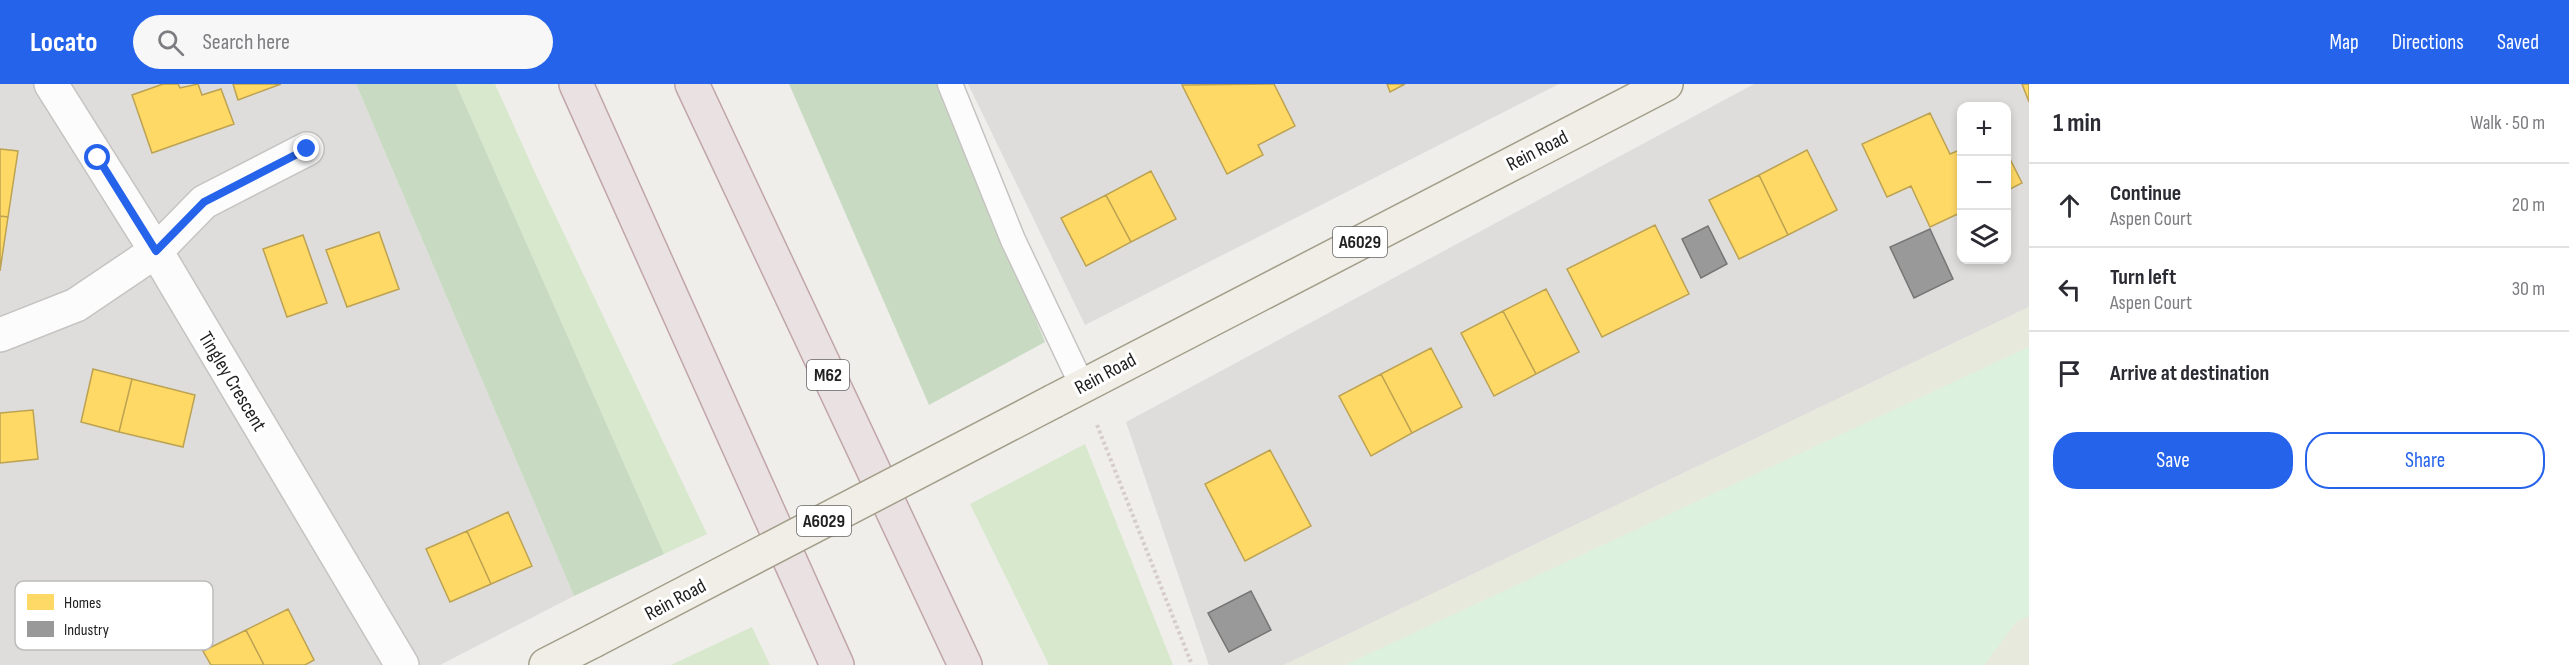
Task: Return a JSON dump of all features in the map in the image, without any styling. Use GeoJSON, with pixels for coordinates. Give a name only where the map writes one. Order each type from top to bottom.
{"type":"FeatureCollection","features":[{"type":"Feature","properties":{"kind":"highway"},"geometry":{"type":"LineString","coordinates":[[576,84],[837,665]]}},
{"type":"Feature","properties":{"kind":"highway","name":"M62"},"geometry":{"type":"LineString","coordinates":[[692,84],[965,665]]}},
{"type":"Feature","properties":{"kind":"main road","name":"Rein Road"},"geometry":{"type":"LineString","coordinates":[[546,665],[1666,84]]}},
{"type":"Feature","properties":{"kind":"street","name":"Tingley Crescent"},"geometry":{"type":"LineString","coordinates":[[51,84],[156,251],[402,665]]}},
{"type":"Feature","properties":{"kind":"street"},"geometry":{"type":"LineString","coordinates":[[0,335],[76,305],[156,251],[204,202],[307,149]]}},
{"type":"Feature","properties":{"kind":"lane"},"geometry":{"type":"LineString","coordinates":[[950,84],[1013,240],[1082,385]]}},
{"type":"Feature","properties":{"kind":"path"},"geometry":{"type":"LineString","coordinates":[[1082,385],[1192,665]]}},
{"type":"Feature","properties":{"kind":"shaded area"},"geometry":{"type":"Polygon","coordinates":[[[0,84],[356,84],[574,596],[440,665],[0,665],[0,84]]]}},
{"type":"Feature","properties":{"kind":"shaded area"},"geometry":{"type":"Polygon","coordinates":[[[968,84],[1559,84],[1085,325],[968,84]]]}},
{"type":"Feature","properties":{"kind":"shaded area"},"geometry":{"type":"Polygon","coordinates":[[[1754,84],[2029,84],[2029,307],[1284,665],[1209,665],[1126,422],[1754,84]]]}},
{"type":"Feature","properties":{"kind":"shaded area"},"geometry":{"type":"Polygon","coordinates":[[[2029,307],[2029,665],[1284,665],[2029,307]]]}},
{"type":"Feature","properties":{"kind":"green space"},"geometry":{"type":"Polygon","coordinates":[[[356,84],[456,84],[664,554],[574,596],[356,84]]]}},
{"type":"Feature","properties":{"kind":"green space"},"geometry":{"type":"Polygon","coordinates":[[[456,84],[495,84],[707,534],[664,554],[456,84]]]}},
{"type":"Feature","properties":{"kind":"green space"},"geometry":{"type":"Polygon","coordinates":[[[789,84],[939,84],[1045,342],[929,405],[789,84]]]}},
{"type":"Feature","properties":{"kind":"green space"},"geometry":{"type":"Polygon","coordinates":[[[2029,347],[2029,616],[2016,622],[1984,665],[1345,665],[2029,347]]]}},
{"type":"Feature","properties":{"kind":"green space"},"geometry":{"type":"Polygon","coordinates":[[[1085,444],[1173,665],[1049,665],[970,504],[1085,444]]]}},
{"type":"Feature","properties":{"kind":"green space"},"geometry":{"type":"Polygon","coordinates":[[[752,627],[770,665],[671,665],[752,627]]]}},
{"type":"Feature","properties":{"kind":"building: Homes"},"geometry":{"type":"Polygon","coordinates":[[[163,84],[178,84],[180,88],[198,84],[202,95],[221,89],[234,124],[152,153],[132,95],[163,84]]]}},
{"type":"Feature","properties":{"kind":"building: Homes"},"geometry":{"type":"Polygon","coordinates":[[[233,84],[281,84],[238,100],[233,84]]]}},
{"type":"Feature","properties":{"kind":"building: Homes"},"geometry":{"type":"Polygon","coordinates":[[[1274,84],[1295,126],[1258,145],[1263,155],[1227,174],[1182,85],[1274,84]]]}},
{"type":"Feature","properties":{"kind":"building: Homes"},"geometry":{"type":"Polygon","coordinates":[[[1387,84],[1405,84],[1390,92],[1387,84]]]}},
{"type":"Feature","properties":{"kind":"building: Homes"},"geometry":{"type":"Polygon","coordinates":[[[2022,84],[2029,84],[2029,102],[2022,84]]]}},
{"type":"Feature","properties":{"kind":"building: Homes"},"geometry":{"type":"Polygon","coordinates":[[[1930,113],[1950,154],[1957,151],[1957,214],[1930,227],[1911,186],[1887,197],[1862,144],[1930,113]]]}},
{"type":"Feature","properties":{"kind":"building: Homes"},"geometry":{"type":"Polygon","coordinates":[[[0,149],[18,151],[8,217],[0,216],[0,149]]]}},
{"type":"Feature","properties":{"kind":"building: Homes"},"geometry":{"type":"Polygon","coordinates":[[[1807,150],[1837,210],[1788,235],[1759,175],[1807,150]]]}},
{"type":"Feature","properties":{"kind":"building: Homes"},"geometry":{"type":"Polygon","coordinates":[[[2011,161],[2022,183],[2011,188],[2011,161]]]}},
{"type":"Feature","properties":{"kind":"building: Homes"},"geometry":{"type":"Polygon","coordinates":[[[1151,171],[1176,219],[1131,242],[1106,195],[1151,171]]]}},
{"type":"Feature","properties":{"kind":"building: Homes"},"geometry":{"type":"Polygon","coordinates":[[[1759,175],[1788,235],[1739,259],[1709,200],[1759,175]]]}},
{"type":"Feature","properties":{"kind":"building: Homes"},"geometry":{"type":"Polygon","coordinates":[[[1106,195],[1131,242],[1086,266],[1061,218],[1106,195]]]}},
{"type":"Feature","properties":{"kind":"building: Homes"},"geometry":{"type":"Polygon","coordinates":[[[0,216],[8,217],[0,271],[0,216]]]}},
{"type":"Feature","properties":{"kind":"building: Homes"},"geometry":{"type":"Polygon","coordinates":[[[1655,225],[1689,294],[1602,337],[1567,269],[1655,225]]]}},
{"type":"Feature","properties":{"kind":"building: Homes"},"geometry":{"type":"Polygon","coordinates":[[[379,232],[399,289],[347,307],[326,250],[379,232]]]}},
{"type":"Feature","properties":{"kind":"building: Homes"},"geometry":{"type":"Polygon","coordinates":[[[303,235],[327,303],[287,317],[263,249],[303,235]]]}},
{"type":"Feature","properties":{"kind":"building: Homes"},"geometry":{"type":"Polygon","coordinates":[[[1546,289],[1579,352],[1536,374],[1503,311],[1546,289]]]}},
{"type":"Feature","properties":{"kind":"building: Homes"},"geometry":{"type":"Polygon","coordinates":[[[1503,311],[1536,374],[1494,396],[1461,333],[1503,311]]]}},
{"type":"Feature","properties":{"kind":"building: Homes"},"geometry":{"type":"Polygon","coordinates":[[[1431,348],[1462,407],[1412,433],[1381,374],[1431,348]]]}},
{"type":"Feature","properties":{"kind":"building: Homes"},"geometry":{"type":"Polygon","coordinates":[[[93,369],[132,379],[119,432],[81,422],[93,369]]]}},
{"type":"Feature","properties":{"kind":"building: Homes"},"geometry":{"type":"Polygon","coordinates":[[[1381,374],[1412,433],[1371,456],[1339,396],[1381,374]]]}},
{"type":"Feature","properties":{"kind":"building: Homes"},"geometry":{"type":"Polygon","coordinates":[[[132,379],[195,395],[183,447],[119,432],[132,379]]]}},
{"type":"Feature","properties":{"kind":"building: Homes"},"geometry":{"type":"Polygon","coordinates":[[[33,410],[38,459],[0,463],[0,413],[33,410]]]}},
{"type":"Feature","properties":{"kind":"building: Homes"},"geometry":{"type":"Polygon","coordinates":[[[1270,450],[1311,526],[1245,561],[1205,484],[1270,450]]]}},
{"type":"Feature","properties":{"kind":"building: Homes"},"geometry":{"type":"Polygon","coordinates":[[[508,512],[532,566],[491,584],[467,531],[508,512]]]}},
{"type":"Feature","properties":{"kind":"building: Homes"},"geometry":{"type":"Polygon","coordinates":[[[467,531],[491,584],[450,602],[426,549],[467,531]]]}},
{"type":"Feature","properties":{"kind":"building: Homes"},"geometry":{"type":"Polygon","coordinates":[[[288,609],[314,660],[305,665],[264,665],[246,630],[288,609]]]}},
{"type":"Feature","properties":{"kind":"building: Homes"},"geometry":{"type":"Polygon","coordinates":[[[246,630],[264,665],[211,665],[203,651],[213,650],[213,646],[246,630]]]}},
{"type":"Feature","properties":{"kind":"building: Industry"},"geometry":{"type":"Polygon","coordinates":[[[1708,226],[1727,264],[1701,278],[1682,239],[1708,226]]]}},
{"type":"Feature","properties":{"kind":"building: Industry"},"geometry":{"type":"Polygon","coordinates":[[[1930,229],[1953,279],[1914,298],[1890,247],[1930,229]]]}},
{"type":"Feature","properties":{"kind":"building: Industry"},"geometry":{"type":"Polygon","coordinates":[[[1251,591],[1271,630],[1229,652],[1208,613],[1251,591]]]}},
{"type":"Feature","properties":{"kind":"route"},"geometry":{"type":"LineString","coordinates":[[98,158],[156,251],[204,202],[307,149]]}}]}
